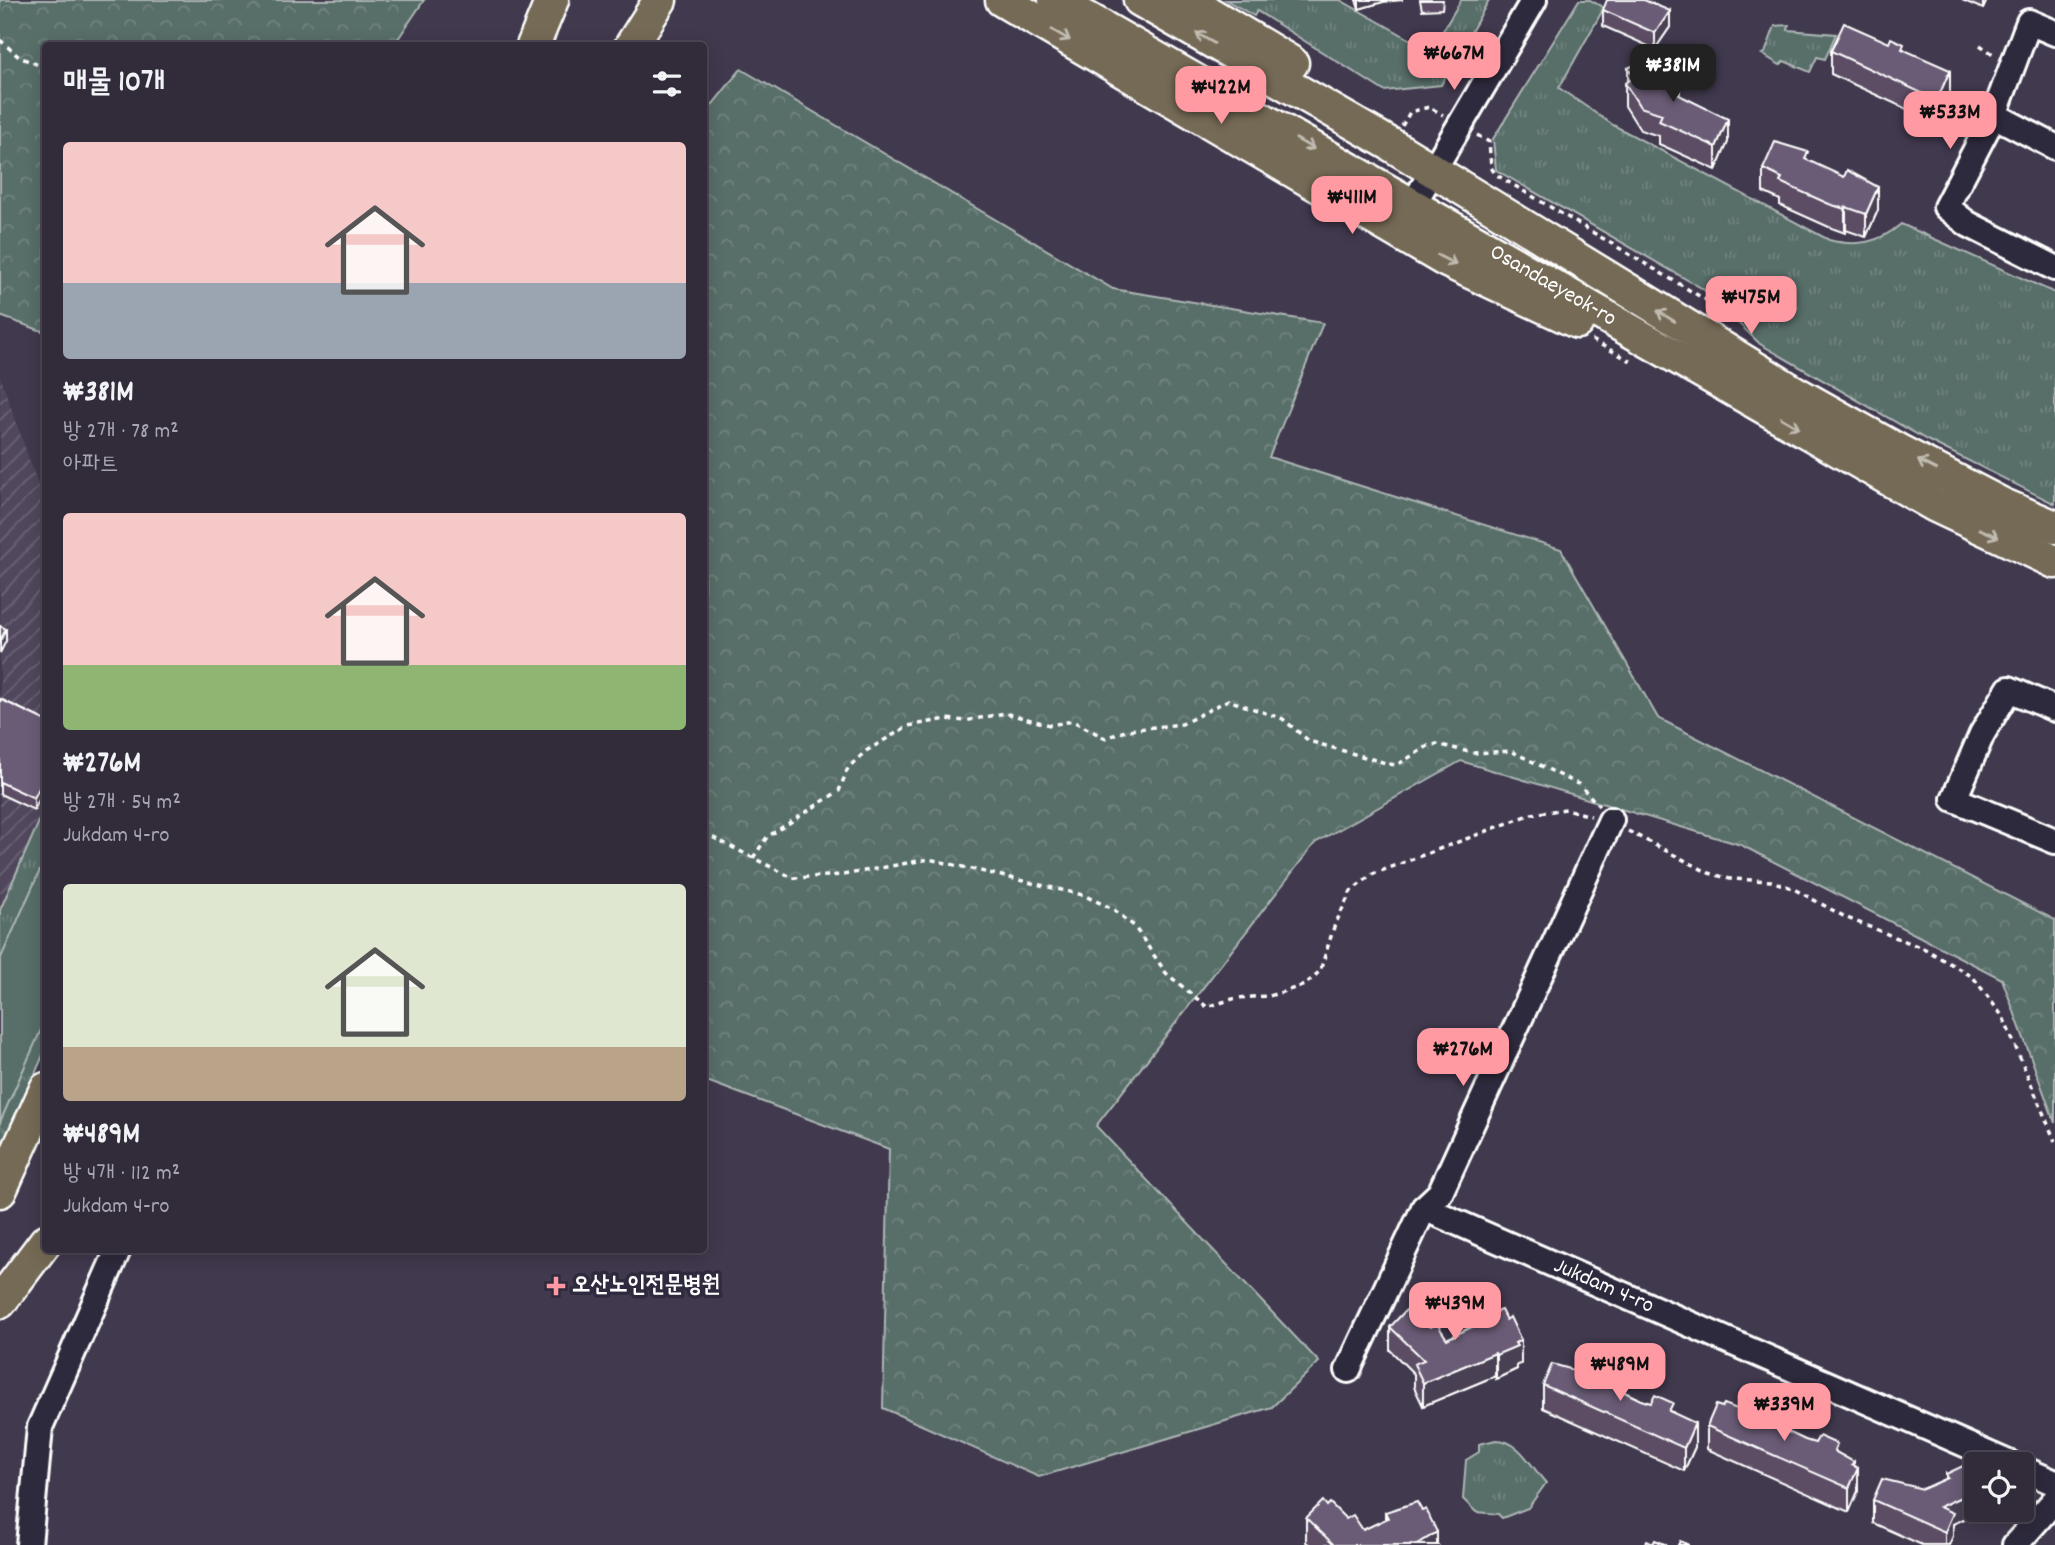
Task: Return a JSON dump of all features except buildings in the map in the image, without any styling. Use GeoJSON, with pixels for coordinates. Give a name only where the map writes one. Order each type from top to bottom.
{"type":"FeatureCollection","features":[{"type":"Feature","properties":{"kind":"main road"},"geometry":{"type":"LineString","coordinates":[[532,42],[537,0]]}},
{"type":"Feature","properties":{"kind":"main road"},"geometry":{"type":"LineString","coordinates":[[533,42],[552,0]]}},
{"type":"Feature","properties":{"kind":"main road"},"geometry":{"type":"LineString","coordinates":[[618,42],[637,0]]}},
{"type":"Feature","properties":{"kind":"main road"},"geometry":{"type":"LineString","coordinates":[[634,42],[660,0]]}},
{"type":"Feature","properties":{"kind":"main road"},"geometry":{"type":"LineString","coordinates":[[1002,0],[1445,260],[1742,396]]}},
{"type":"Feature","properties":{"kind":"main road","name":"Osandaeyeok-ro"},"geometry":{"type":"LineString","coordinates":[[1055,0],[1934,505],[2055,562]]}},
{"type":"Feature","properties":{"kind":"main road","name":"Osandaeyeok-ro"},"geometry":{"type":"LineString","coordinates":[[1140,0],[1434,170],[1794,391],[1910,457],[2001,504],[2055,527]]}},
{"type":"Feature","properties":{"kind":"main road"},"geometry":{"type":"LineString","coordinates":[[1187,0],[1313,76],[1390,144]]}},
{"type":"Feature","properties":{"kind":"main road"},"geometry":{"type":"LineString","coordinates":[[2,1188],[42,1098]]}},
{"type":"Feature","properties":{"kind":"main road"},"geometry":{"type":"LineString","coordinates":[[0,1301],[42,1246]]}},
{"type":"Feature","properties":{"kind":"street"},"geometry":{"type":"LineString","coordinates":[[1412,206],[1534,0]]}},
{"type":"Feature","properties":{"kind":"street"},"geometry":{"type":"LineString","coordinates":[[2055,33],[2029,22],[1994,115],[1946,207],[1968,224],[2055,268]]}},
{"type":"Feature","properties":{"kind":"street"},"geometry":{"type":"LineString","coordinates":[[1994,115],[2055,147]]}},
{"type":"Feature","properties":{"kind":"street"},"geometry":{"type":"LineString","coordinates":[[2055,709],[2009,689],[1982,734],[1954,799],[2055,841]]}},
{"type":"Feature","properties":{"kind":"street"},"geometry":{"type":"LineString","coordinates":[[1348,1370],[1424,1208],[1440,1193],[1611,820]]}},
{"type":"Feature","properties":{"kind":"street","name":"Jukdam 4-ro"},"geometry":{"type":"LineString","coordinates":[[1424,1208],[1983,1452]]}},
{"type":"Feature","properties":{"kind":"street"},"geometry":{"type":"LineString","coordinates":[[29,1545],[40,1427],[117,1253]]}},
{"type":"Feature","properties":{"kind":"street"},"geometry":{"type":"LineString","coordinates":[[2034,1474],[2055,1483]]}},
{"type":"Feature","properties":{"kind":"street"},"geometry":{"type":"LineString","coordinates":[[2015,1545],[2055,1500]]}},
{"type":"Feature","properties":{"kind":"path"},"geometry":{"type":"LineString","coordinates":[[0,40],[19,57],[42,66]]}},
{"type":"Feature","properties":{"kind":"path"},"geometry":{"type":"LineString","coordinates":[[1410,113],[1429,107]]}},
{"type":"Feature","properties":{"kind":"path"},"geometry":{"type":"LineString","coordinates":[[1489,142],[1491,167],[1495,173],[1706,300],[1735,327]]}},
{"type":"Feature","properties":{"kind":"path"},"geometry":{"type":"LineString","coordinates":[[753,858],[767,837],[799,814],[839,791],[848,768],[866,751],[908,726],[947,719],[965,721],[1005,713],[1050,725],[1073,720],[1105,738],[1128,730],[1182,724],[1228,700],[1283,719],[1309,741],[1389,764],[1397,765],[1428,746],[1437,744],[1474,753],[1511,751],[1580,785],[1611,820]]}},
{"type":"Feature","properties":{"kind":"path"},"geometry":{"type":"LineString","coordinates":[[707,835],[793,878],[843,874],[929,859],[1062,888],[1100,902],[1124,916],[1140,933],[1166,973],[1207,1007],[1236,998],[1269,996],[1305,985],[1320,971],[1334,927],[1351,891],[1373,874],[1532,814],[1566,809],[1611,820],[1709,873],[1730,879],[1770,881],[1792,888],[1847,918],[1925,948],[1973,977],[2003,1017],[2055,1141]]}},
{"type":"Feature","properties":{"kind":"shaded area"},"geometry":{"type":"Polygon","coordinates":[[[0,376],[42,496],[42,815],[0,910],[0,376]]]}},
{"type":"Feature","properties":{"kind":"green space"},"geometry":{"type":"Polygon","coordinates":[[[0,0],[424,0],[396,42],[42,42],[42,331],[0,316],[0,0]]]}},
{"type":"Feature","properties":{"kind":"green space"},"geometry":{"type":"Polygon","coordinates":[[[1226,0],[1340,0],[1431,51],[1461,0],[1489,0],[1441,85],[1384,91],[1257,11],[1254,16],[1226,0]]]}},
{"type":"Feature","properties":{"kind":"green space"},"geometry":{"type":"Polygon","coordinates":[[[1579,0],[1590,0],[1604,8],[1559,88],[1613,125],[1829,240],[1867,242],[1901,224],[2055,293],[2055,504],[1927,440],[1760,344],[1703,289],[1496,170],[1493,139],[1579,0]]]}},
{"type":"Feature","properties":{"kind":"green space"},"geometry":{"type":"Polygon","coordinates":[[[1789,25],[1788,30],[1836,34],[1825,59],[1817,57],[1810,72],[1784,61],[1780,65],[1762,54],[1765,53],[1775,26],[1789,25]]]}},
{"type":"Feature","properties":{"kind":"green space"},"geometry":{"type":"Polygon","coordinates":[[[741,69],[1113,289],[1323,323],[1269,457],[1561,549],[1658,718],[2055,920],[2055,1123],[2002,979],[1741,845],[1461,761],[1315,843],[1096,1126],[1319,1362],[1272,1407],[1039,1477],[883,1408],[889,1149],[707,1081],[707,111],[741,69]]]}},
{"type":"Feature","properties":{"kind":"green space"},"geometry":{"type":"Polygon","coordinates":[[[42,815],[42,1058],[0,1153],[0,910],[42,815]]]}},
{"type":"Feature","properties":{"kind":"green space"},"geometry":{"type":"Polygon","coordinates":[[[42,866],[42,1028],[0,1122],[0,960],[42,866]]]}},
{"type":"Feature","properties":{"kind":"green space"},"geometry":{"type":"Polygon","coordinates":[[[1496,1440],[1512,1444],[1518,1449],[1546,1483],[1528,1508],[1502,1518],[1498,1514],[1476,1512],[1463,1499],[1466,1460],[1479,1452],[1479,1444],[1496,1440]]]}},
{"type":"Feature","properties":{"kind":"place","name":"오산노인전문병원"},"geometry":{"type":"Point","coordinates":[556,1286]}}]}
